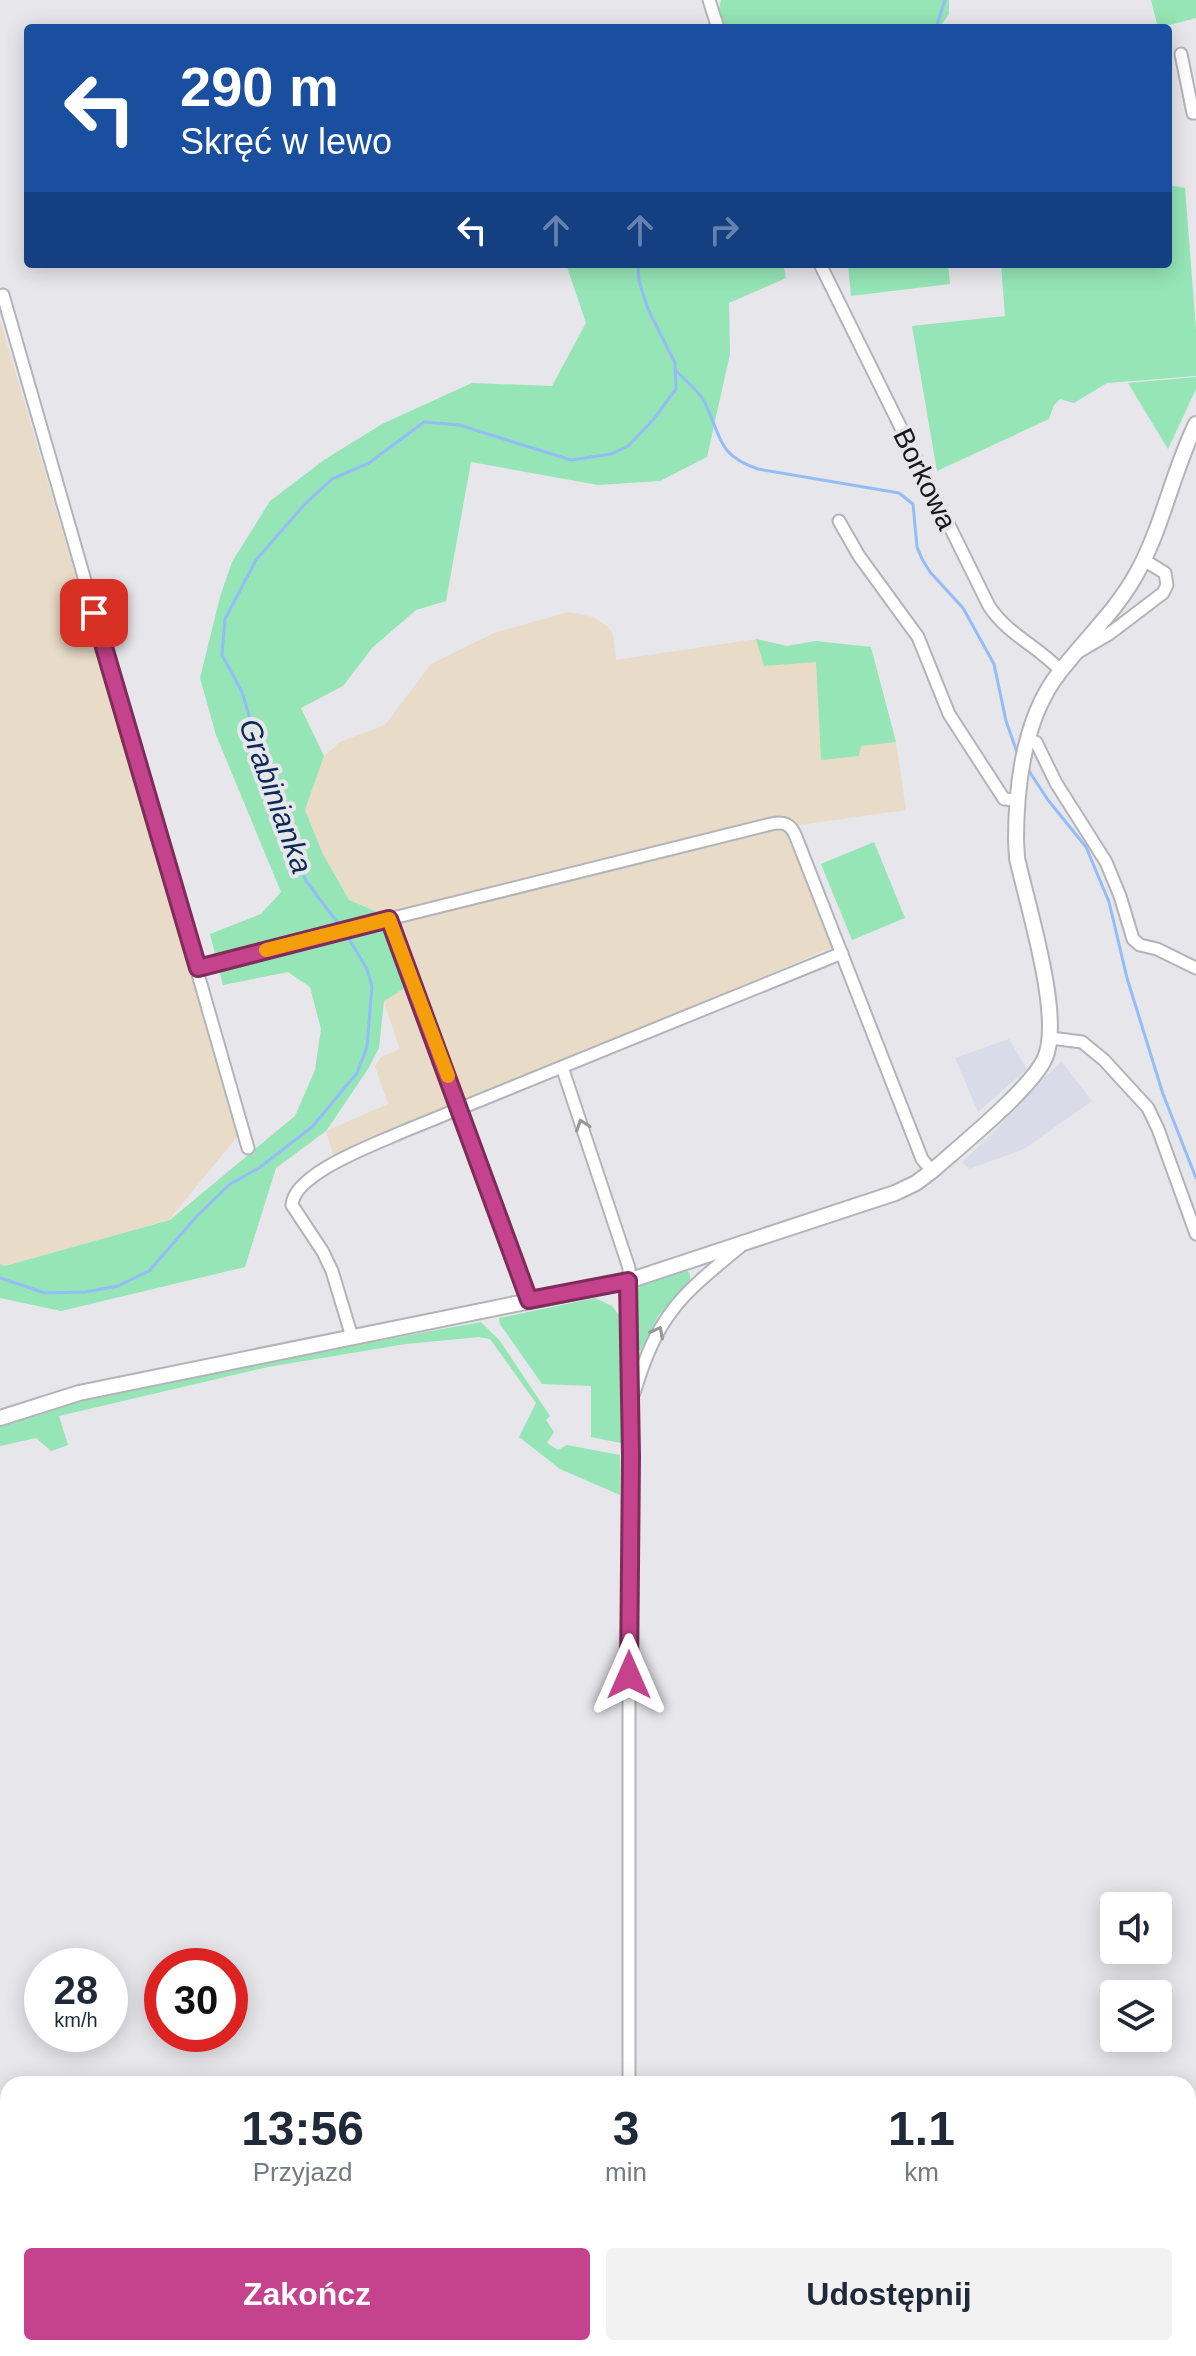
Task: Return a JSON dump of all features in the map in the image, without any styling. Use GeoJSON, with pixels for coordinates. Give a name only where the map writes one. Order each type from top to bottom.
{"type":"FeatureCollection","features":[{"type":"Feature","properties":{"kind":"street"},"geometry":{"type":"LineString","coordinates":[[709,0],[717,24]]}},
{"type":"Feature","properties":{"kind":"street"},"geometry":{"type":"LineString","coordinates":[[1181,54],[1189,99],[1193,113],[1196,113]]}},
{"type":"Feature","properties":{"kind":"street","name":"Borkowa"},"geometry":{"type":"LineString","coordinates":[[822,268],[989,606],[1005,627],[1050,658],[1061,671]]}},
{"type":"Feature","properties":{"kind":"street"},"geometry":{"type":"LineString","coordinates":[[3,295],[248,1148]]}},
{"type":"Feature","properties":{"kind":"street"},"geometry":{"type":"LineString","coordinates":[[0,1418],[79,1393],[628,1281],[895,1193],[932,1171],[1031,1079],[1043,1062],[1051,1038],[1048,1000],[1017,858],[1019,798],[1027,745],[1036,711],[1061,671],[1122,597],[1144,560],[1194,431]]}},
{"type":"Feature","properties":{"kind":"street"},"geometry":{"type":"LineString","coordinates":[[839,521],[859,556],[918,637],[953,722],[1004,799],[1019,798]]}},
{"type":"Feature","properties":{"kind":"street"},"geometry":{"type":"LineString","coordinates":[[1076,653],[1109,634],[1163,593],[1167,585],[1165,573],[1144,560]]}},
{"type":"Feature","properties":{"kind":"street"},"geometry":{"type":"LineString","coordinates":[[1027,745],[1036,742],[1041,749],[1056,783],[1106,862],[1133,939],[1140,945],[1157,949],[1196,968]]}},
{"type":"Feature","properties":{"kind":"street"},"geometry":{"type":"LineString","coordinates":[[198,968],[781,822],[793,829],[922,1159],[932,1171]]}},
{"type":"Feature","properties":{"kind":"street"},"geometry":{"type":"LineString","coordinates":[[389,919],[529,1300]]}},
{"type":"Feature","properties":{"kind":"street"},"geometry":{"type":"LineString","coordinates":[[352,1337],[333,1273],[323,1252],[295,1212],[293,1197],[310,1180],[339,1160],[842,953]]}},
{"type":"Feature","properties":{"kind":"street"},"geometry":{"type":"LineString","coordinates":[[1051,1038],[1082,1042],[1104,1060],[1148,1108],[1196,1234]]}},
{"type":"Feature","properties":{"kind":"street"},"geometry":{"type":"LineString","coordinates":[[562,1067],[629,1268],[629,2076]]}},
{"type":"Feature","properties":{"kind":"street"},"geometry":{"type":"LineString","coordinates":[[630,1405],[643,1362],[667,1315],[704,1275],[745,1243]]}},
{"type":"Feature","properties":{"kind":"shaded area"},"geometry":{"type":"Polygon","coordinates":[[[0,320],[240,1133],[169,1220],[5,1266],[0,1264],[0,320]]]}},
{"type":"Feature","properties":{"kind":"shaded area"},"geometry":{"type":"Polygon","coordinates":[[[569,612],[593,617],[608,627],[613,634],[616,660],[756,639],[764,666],[816,661],[821,760],[860,746],[896,742],[906,810],[799,825],[791,835],[833,947],[334,1158],[326,1131],[388,1104],[375,1066],[381,1057],[400,1049],[349,900],[323,854],[305,810],[324,756],[340,742],[385,725],[431,664],[494,633],[569,612]]]}},
{"type":"Feature","properties":{"kind":"shaded area"},"geometry":{"type":"Polygon","coordinates":[[[1009,1039],[1027,1069],[978,1112],[955,1058],[1009,1039]]]}},
{"type":"Feature","properties":{"kind":"shaded area"},"geometry":{"type":"Polygon","coordinates":[[[1061,1061],[1092,1101],[1024,1149],[969,1169],[962,1162],[1061,1061]]]}},
{"type":"Feature","properties":{"kind":"green space"},"geometry":{"type":"Polygon","coordinates":[[[721,0],[949,0],[949,14],[942,24],[716,24],[721,0]]]}},
{"type":"Feature","properties":{"kind":"green space"},"geometry":{"type":"Polygon","coordinates":[[[1151,0],[1196,0],[1196,18],[1172,24],[1157,24],[1151,0]]]}},
{"type":"Feature","properties":{"kind":"green space"},"geometry":{"type":"Polygon","coordinates":[[[1172,186],[1185,188],[1196,330],[1196,376],[1107,383],[1074,403],[1060,399],[1049,419],[937,471],[912,326],[1005,316],[1001,268],[1172,268],[1172,186]]]}},
{"type":"Feature","properties":{"kind":"green space"},"geometry":{"type":"Polygon","coordinates":[[[567,268],[784,268],[786,278],[729,303],[730,354],[707,457],[660,481],[598,485],[471,462],[446,601],[416,610],[372,648],[343,686],[301,708],[324,756],[305,810],[323,854],[349,900],[377,912],[405,988],[384,1001],[379,1048],[326,1131],[276,1168],[245,1267],[61,1311],[0,1298],[0,1264],[5,1266],[170,1220],[295,1116],[315,1070],[321,1029],[310,987],[288,972],[223,985],[210,934],[261,914],[281,892],[216,735],[200,678],[232,562],[270,501],[324,460],[382,424],[472,383],[552,386],[586,323],[567,268]]]}},
{"type":"Feature","properties":{"kind":"green space"},"geometry":{"type":"Polygon","coordinates":[[[848,268],[948,268],[950,284],[851,296],[848,268]]]}},
{"type":"Feature","properties":{"kind":"green space"},"geometry":{"type":"Polygon","coordinates":[[[1196,377],[1196,389],[1168,449],[1128,383],[1196,377]]]}},
{"type":"Feature","properties":{"kind":"green space"},"geometry":{"type":"Polygon","coordinates":[[[756,639],[787,646],[816,641],[871,647],[896,742],[861,746],[859,756],[821,760],[816,662],[764,666],[756,639]]]}},
{"type":"Feature","properties":{"kind":"green space"},"geometry":{"type":"Polygon","coordinates":[[[874,842],[905,918],[852,940],[821,864],[874,842]]]}},
{"type":"Feature","properties":{"kind":"green space"},"geometry":{"type":"Polygon","coordinates":[[[687,1271],[690,1280],[658,1316],[641,1350],[637,1351],[634,1329],[637,1290],[640,1286],[687,1271]]]}},
{"type":"Feature","properties":{"kind":"green space"},"geometry":{"type":"Polygon","coordinates":[[[595,1298],[612,1306],[621,1318],[621,1443],[591,1437],[591,1386],[542,1384],[500,1324],[499,1318],[595,1298]]]}},
{"type":"Feature","properties":{"kind":"green space"},"geometry":{"type":"Polygon","coordinates":[[[481,1322],[500,1341],[550,1416],[546,1420],[554,1432],[547,1443],[558,1450],[567,1445],[620,1455],[620,1495],[560,1469],[519,1437],[536,1403],[490,1339],[479,1337],[406,1344],[268,1367],[59,1416],[68,1445],[51,1451],[36,1438],[0,1446],[0,1427],[82,1400],[82,1397],[481,1322]]]}},
{"type":"Feature","properties":{"kind":"waterway","name":"Grabinianka"},"geometry":{"type":"LineString","coordinates":[[937,24],[945,0]]}},
{"type":"Feature","properties":{"kind":"waterway","name":"Grabinianka"},"geometry":{"type":"LineString","coordinates":[[341,927],[306,881],[291,844],[292,822],[284,800],[255,736],[242,692],[222,655],[225,619],[256,560],[304,505],[332,479],[369,463],[424,422],[459,425],[571,460],[611,454],[628,446],[676,389],[675,363],[648,309],[638,268]]}},
{"type":"Feature","properties":{"kind":"waterway"},"geometry":{"type":"LineString","coordinates":[[675,370],[702,399],[722,444],[745,464],[758,469],[899,493],[913,504],[917,547],[922,559],[963,608],[994,664],[1006,721],[1018,755]]}},
{"type":"Feature","properties":{"kind":"waterway"},"geometry":{"type":"LineString","coordinates":[[1027,768],[1086,847],[1109,902],[1127,978],[1163,1094],[1196,1178]]}},
{"type":"Feature","properties":{"kind":"waterway","name":"Grabinianka"},"geometry":{"type":"LineString","coordinates":[[0,1278],[45,1293],[85,1292],[118,1286],[149,1271],[230,1184],[259,1168],[312,1127],[357,1073],[367,1047],[372,986],[367,969],[346,934]]}},
{"type":"Feature","properties":{"kind":"slow traffic"},"geometry":{"type":"LineString","coordinates":[[266,950],[389,919],[448,1076]]}},
{"type":"Feature","properties":{"kind":"route"},"geometry":{"type":"LineString","coordinates":[[94,613],[198,968],[389,919],[529,1300],[628,1281],[631,1456],[629,1675]]}}]}
